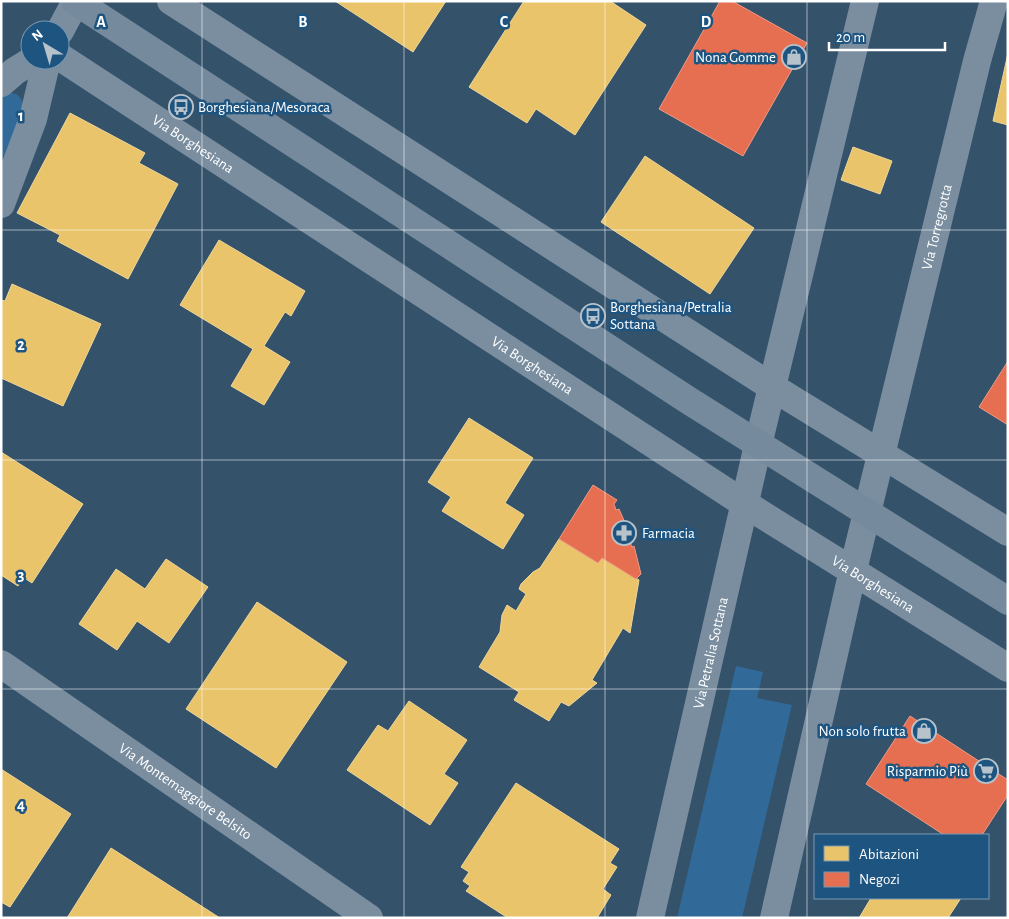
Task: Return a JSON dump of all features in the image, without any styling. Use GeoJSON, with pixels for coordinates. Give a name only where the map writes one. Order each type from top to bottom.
{"type":"FeatureCollection","features":[{"type":"Feature","properties":{"kind":"street"},"geometry":{"type":"LineString","coordinates":[[66,20],[75,1],[758,445],[1008,601]]}},
{"type":"Feature","properties":{"kind":"street"},"geometry":{"type":"LineString","coordinates":[[172,1],[772,386],[1008,532]]}},
{"type":"Feature","properties":{"kind":"street"},"geometry":{"type":"LineString","coordinates":[[772,386],[865,1]]}},
{"type":"Feature","properties":{"kind":"street","name":"Via Torregrotta"},"geometry":{"type":"LineString","coordinates":[[882,454],[977,61],[994,1]]}},
{"type":"Feature","properties":{"kind":"street","name":"Via Borghesiana"},"geometry":{"type":"LineString","coordinates":[[70,64],[745,504],[1008,668]]}},
{"type":"Feature","properties":{"kind":"street"},"geometry":{"type":"LineString","coordinates":[[1,83],[20,69]]}},
{"type":"Feature","properties":{"kind":"street"},"geometry":{"type":"LineString","coordinates":[[1,204],[33,119],[45,70]]}},
{"type":"Feature","properties":{"kind":"street","name":"Via Petralia Sottana"},"geometry":{"type":"LineString","coordinates":[[650,918],[772,386]]}},
{"type":"Feature","properties":{"kind":"street"},"geometry":{"type":"LineString","coordinates":[[774,918],[853,570],[882,454]]}},
{"type":"Feature","properties":{"kind":"street","name":"Via Montemaggiore Belsito"},"geometry":{"type":"LineString","coordinates":[[1,664],[369,918]]}},
{"type":"Feature","properties":{"kind":"shaded area"},"geometry":{"type":"Polygon","coordinates":[[[14,93],[18,96],[22,100],[24,107],[1,163],[1,95],[14,93]]]}},
{"type":"Feature","properties":{"kind":"shaded area"},"geometry":{"type":"Polygon","coordinates":[[[736,666],[763,672],[757,698],[792,705],[742,918],[677,918],[736,666]]]}},
{"type":"Feature","properties":{"kind":"building: Abitazioni"},"geometry":{"type":"Polygon","coordinates":[[[335,1],[446,1],[413,52],[335,1]]]}},
{"type":"Feature","properties":{"kind":"building: Abitazioni"},"geometry":{"type":"Polygon","coordinates":[[[524,1],[610,1],[646,25],[575,135],[536,109],[527,123],[469,87],[524,1]]]}},
{"type":"Feature","properties":{"kind":"building: Abitazioni"},"geometry":{"type":"Polygon","coordinates":[[[1008,53],[1008,125],[993,121],[1008,53]]]}},
{"type":"Feature","properties":{"kind":"building: Abitazioni"},"geometry":{"type":"Polygon","coordinates":[[[70,113],[145,153],[139,163],[178,184],[128,279],[57,241],[60,235],[17,213],[70,113]]]}},
{"type":"Feature","properties":{"kind":"building: Abitazioni"},"geometry":{"type":"Polygon","coordinates":[[[853,147],[892,161],[880,194],[841,180],[853,147]]]}},
{"type":"Feature","properties":{"kind":"building: Abitazioni"},"geometry":{"type":"Polygon","coordinates":[[[645,156],[754,228],[710,294],[601,222],[645,156]]]}},
{"type":"Feature","properties":{"kind":"building: Abitazioni"},"geometry":{"type":"Polygon","coordinates":[[[219,240],[305,291],[291,316],[285,312],[264,346],[290,362],[264,405],[231,386],[253,349],[180,305],[219,240]]]}},
{"type":"Feature","properties":{"kind":"building: Abitazioni"},"geometry":{"type":"Polygon","coordinates":[[[12,284],[101,324],[63,406],[1,378],[1,300],[5,301],[12,284]]]}},
{"type":"Feature","properties":{"kind":"building: Abitazioni"},"geometry":{"type":"Polygon","coordinates":[[[469,418],[533,458],[505,503],[524,515],[503,549],[442,511],[451,497],[428,482],[469,418]]]}},
{"type":"Feature","properties":{"kind":"building: Abitazioni"},"geometry":{"type":"Polygon","coordinates":[[[1,452],[83,504],[32,583],[23,577],[18,586],[1,575],[1,452]]]}},
{"type":"Feature","properties":{"kind":"building: Abitazioni"},"geometry":{"type":"Polygon","coordinates":[[[559,539],[598,563],[602,558],[639,580],[630,633],[623,628],[592,680],[597,683],[569,706],[561,702],[549,721],[514,700],[519,692],[479,667],[500,632],[502,615],[507,605],[516,611],[526,594],[519,589],[521,584],[540,568],[559,539]]]}},
{"type":"Feature","properties":{"kind":"building: Abitazioni"},"geometry":{"type":"Polygon","coordinates":[[[166,559],[208,587],[169,643],[137,621],[117,650],[79,624],[116,569],[145,589],[166,559]]]}},
{"type":"Feature","properties":{"kind":"building: Abitazioni"},"geometry":{"type":"Polygon","coordinates":[[[257,602],[347,662],[276,768],[186,709],[257,602]]]}},
{"type":"Feature","properties":{"kind":"building: Abitazioni"},"geometry":{"type":"Polygon","coordinates":[[[409,701],[467,740],[444,774],[458,783],[430,825],[347,770],[378,725],[388,731],[409,701]]]}},
{"type":"Feature","properties":{"kind":"building: Abitazioni"},"geometry":{"type":"Polygon","coordinates":[[[1,769],[71,814],[10,907],[1,902],[1,769]]]}},
{"type":"Feature","properties":{"kind":"building: Abitazioni"},"geometry":{"type":"Polygon","coordinates":[[[516,783],[619,849],[610,863],[617,867],[603,889],[611,895],[597,918],[508,918],[466,891],[470,886],[463,881],[469,872],[461,867],[516,783]]]}},
{"type":"Feature","properties":{"kind":"building: Abitazioni"},"geometry":{"type":"Polygon","coordinates":[[[111,848],[220,918],[67,918],[111,848]]]}},
{"type":"Feature","properties":{"kind":"building: Abitazioni"},"geometry":{"type":"Polygon","coordinates":[[[870,899],[960,899],[948,918],[859,918],[870,899]]]}},
{"type":"Feature","properties":{"kind":"building: Negozi"},"geometry":{"type":"Polygon","coordinates":[[[720,1],[732,1],[807,43],[743,156],[659,109],[720,1]]]}},
{"type":"Feature","properties":{"kind":"building: Negozi"},"geometry":{"type":"Polygon","coordinates":[[[1008,361],[1008,425],[979,407],[1008,361]]]}},
{"type":"Feature","properties":{"kind":"building: Negozi"},"geometry":{"type":"Polygon","coordinates":[[[593,485],[617,500],[614,504],[616,510],[619,509],[632,539],[629,540],[632,547],[634,546],[641,574],[636,579],[602,558],[598,563],[559,539],[593,485]]]}},
{"type":"Feature","properties":{"kind":"building: Negozi"},"geometry":{"type":"Polygon","coordinates":[[[910,716],[1008,780],[1008,795],[983,834],[942,834],[866,784],[910,716]]]}},
{"type":"Feature","properties":{"kind":"place","name":"Nona Gomme"},"geometry":{"type":"Point","coordinates":[794,57]}},
{"type":"Feature","properties":{"kind":"place","name":"Borghesiana/Mesoraca"},"geometry":{"type":"Point","coordinates":[181,107]}},
{"type":"Feature","properties":{"kind":"place","name":"Borghesiana/Petralia Sottana"},"geometry":{"type":"Point","coordinates":[593,316]}},
{"type":"Feature","properties":{"kind":"place","name":"Farmacia"},"geometry":{"type":"Point","coordinates":[624,533]}},
{"type":"Feature","properties":{"kind":"place","name":"Non solo frutta"},"geometry":{"type":"Point","coordinates":[924,731]}},
{"type":"Feature","properties":{"kind":"place","name":"Risparmio Più"},"geometry":{"type":"Point","coordinates":[986,771]}}]}
